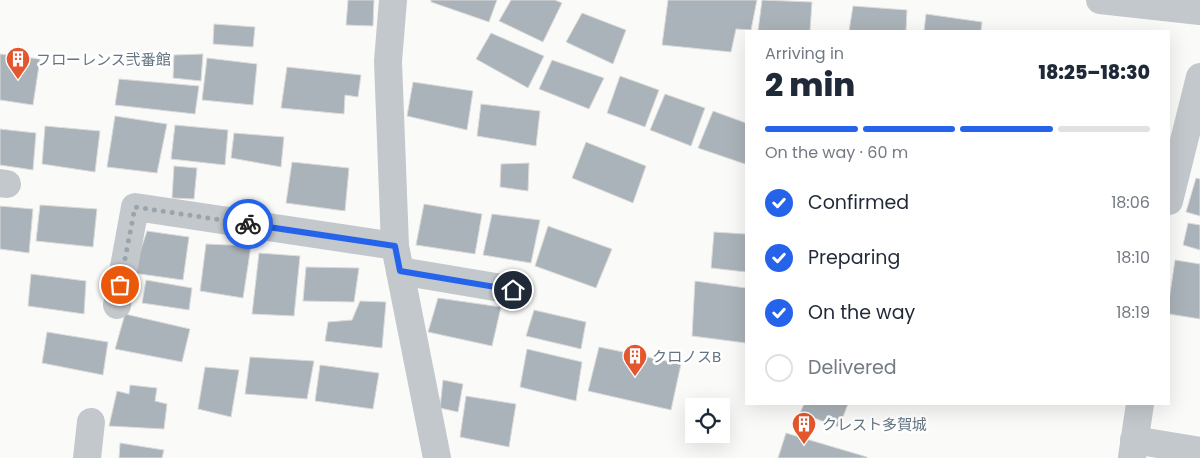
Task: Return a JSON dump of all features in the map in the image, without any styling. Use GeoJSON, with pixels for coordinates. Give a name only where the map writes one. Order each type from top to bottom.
{"type":"FeatureCollection","features":[{"type":"Feature","properties":{"kind":"street"},"geometry":{"type":"LineString","coordinates":[[393,0],[388,61],[397,259],[438,458]]}},
{"type":"Feature","properties":{"kind":"street"},"geometry":{"type":"LineString","coordinates":[[1100,0],[1200,11]]}},
{"type":"Feature","properties":{"kind":"street"},"geometry":{"type":"LineString","coordinates":[[1170,197],[1200,77]]}},
{"type":"Feature","properties":{"kind":"street"},"geometry":{"type":"LineString","coordinates":[[117,305],[135,207],[397,259],[513,290]]}},
{"type":"Feature","properties":{"kind":"street"},"geometry":{"type":"LineString","coordinates":[[1140,405],[1133,449],[1200,451]]}},
{"type":"Feature","properties":{"kind":"street"},"geometry":{"type":"LineString","coordinates":[[87,458],[91,422]]}},
{"type":"Feature","properties":{"kind":"building"},"geometry":{"type":"Polygon","coordinates":[[[348,0],[374,0],[373,26],[346,25],[348,0]]]}},
{"type":"Feature","properties":{"kind":"building"},"geometry":{"type":"Polygon","coordinates":[[[431,0],[497,0],[489,22],[431,2],[431,0]]]}},
{"type":"Feature","properties":{"kind":"building"},"geometry":{"type":"Polygon","coordinates":[[[511,0],[555,0],[562,3],[543,42],[499,21],[511,0]]]}},
{"type":"Feature","properties":{"kind":"building"},"geometry":{"type":"Polygon","coordinates":[[[668,0],[757,0],[751,30],[736,29],[731,52],[662,45],[668,0]]]}},
{"type":"Feature","properties":{"kind":"building"},"geometry":{"type":"Polygon","coordinates":[[[762,0],[812,2],[810,30],[758,30],[762,0]]]}},
{"type":"Feature","properties":{"kind":"building"},"geometry":{"type":"Polygon","coordinates":[[[853,6],[907,10],[906,30],[849,30],[853,6]]]}},
{"type":"Feature","properties":{"kind":"building"},"geometry":{"type":"Polygon","coordinates":[[[582,13],[626,30],[613,64],[566,42],[582,13]]]}},
{"type":"Feature","properties":{"kind":"building"},"geometry":{"type":"Polygon","coordinates":[[[926,14],[982,22],[981,30],[924,30],[926,14]]]}},
{"type":"Feature","properties":{"kind":"building"},"geometry":{"type":"Polygon","coordinates":[[[214,24],[255,27],[253,47],[213,44],[214,24]]]}},
{"type":"Feature","properties":{"kind":"building"},"geometry":{"type":"Polygon","coordinates":[[[491,33],[544,56],[528,88],[476,59],[491,33]]]}},
{"type":"Feature","properties":{"kind":"building","name":"フローレンス弐番館"},"geometry":{"type":"Polygon","coordinates":[[[0,54],[40,59],[33,105],[0,100],[0,54]]]}},
{"type":"Feature","properties":{"kind":"building"},"geometry":{"type":"Polygon","coordinates":[[[203,54],[201,81],[173,78],[174,55],[203,54]]]}},
{"type":"Feature","properties":{"kind":"building"},"geometry":{"type":"Polygon","coordinates":[[[207,58],[257,64],[253,105],[202,100],[207,58]]]}},
{"type":"Feature","properties":{"kind":"building"},"geometry":{"type":"Polygon","coordinates":[[[552,60],[604,78],[589,109],[539,89],[552,60]]]}},
{"type":"Feature","properties":{"kind":"building"},"geometry":{"type":"Polygon","coordinates":[[[287,67],[361,75],[358,97],[345,95],[344,114],[281,108],[287,67]]]}},
{"type":"Feature","properties":{"kind":"building"},"geometry":{"type":"Polygon","coordinates":[[[620,76],[659,90],[645,127],[607,113],[620,76]]]}},
{"type":"Feature","properties":{"kind":"building"},"geometry":{"type":"Polygon","coordinates":[[[119,79],[199,86],[195,114],[115,105],[119,79]]]}},
{"type":"Feature","properties":{"kind":"building"},"geometry":{"type":"Polygon","coordinates":[[[413,82],[473,91],[467,130],[407,116],[413,82]]]}},
{"type":"Feature","properties":{"kind":"building"},"geometry":{"type":"Polygon","coordinates":[[[665,94],[705,108],[691,146],[650,130],[665,94]]]}},
{"type":"Feature","properties":{"kind":"building"},"geometry":{"type":"Polygon","coordinates":[[[481,104],[540,111],[536,146],[477,136],[481,104]]]}},
{"type":"Feature","properties":{"kind":"building"},"geometry":{"type":"Polygon","coordinates":[[[713,111],[745,123],[745,164],[698,148],[713,111]]]}},
{"type":"Feature","properties":{"kind":"building"},"geometry":{"type":"Polygon","coordinates":[[[115,116],[167,124],[157,173],[107,167],[115,116]]]}},
{"type":"Feature","properties":{"kind":"building"},"geometry":{"type":"Polygon","coordinates":[[[175,125],[228,130],[225,165],[171,159],[175,125]]]}},
{"type":"Feature","properties":{"kind":"building"},"geometry":{"type":"Polygon","coordinates":[[[45,126],[100,131],[95,172],[42,164],[45,126]]]}},
{"type":"Feature","properties":{"kind":"building"},"geometry":{"type":"Polygon","coordinates":[[[0,129],[36,133],[33,170],[0,165],[0,129]]]}},
{"type":"Feature","properties":{"kind":"building"},"geometry":{"type":"Polygon","coordinates":[[[234,133],[284,137],[281,167],[231,158],[234,133]]]}},
{"type":"Feature","properties":{"kind":"building"},"geometry":{"type":"Polygon","coordinates":[[[586,142],[646,166],[633,203],[572,178],[586,142]]]}},
{"type":"Feature","properties":{"kind":"building"},"geometry":{"type":"Polygon","coordinates":[[[292,162],[349,168],[345,211],[286,203],[292,162]]]}},
{"type":"Feature","properties":{"kind":"building"},"geometry":{"type":"Polygon","coordinates":[[[529,163],[528,191],[500,187],[501,164],[529,163]]]}},
{"type":"Feature","properties":{"kind":"building"},"geometry":{"type":"Polygon","coordinates":[[[174,166],[197,168],[194,199],[172,198],[174,166]]]}},
{"type":"Feature","properties":{"kind":"building"},"geometry":{"type":"Polygon","coordinates":[[[1196,178],[1200,179],[1200,216],[1186,212],[1196,178]]]}},
{"type":"Feature","properties":{"kind":"building"},"geometry":{"type":"Polygon","coordinates":[[[424,204],[482,214],[475,254],[416,245],[424,204]]]}},
{"type":"Feature","properties":{"kind":"building"},"geometry":{"type":"Polygon","coordinates":[[[40,205],[97,209],[93,247],[36,241],[40,205]]]}},
{"type":"Feature","properties":{"kind":"building"},"geometry":{"type":"Polygon","coordinates":[[[0,206],[33,209],[29,253],[0,249],[0,206]]]}},
{"type":"Feature","properties":{"kind":"building"},"geometry":{"type":"Polygon","coordinates":[[[492,214],[540,220],[531,263],[483,255],[492,214]]]}},
{"type":"Feature","properties":{"kind":"building"},"geometry":{"type":"Polygon","coordinates":[[[1188,223],[1200,225],[1200,250],[1183,245],[1188,223]]]}},
{"type":"Feature","properties":{"kind":"building"},"geometry":{"type":"Polygon","coordinates":[[[548,226],[612,249],[596,288],[535,266],[548,226]]]}},
{"type":"Feature","properties":{"kind":"building"},"geometry":{"type":"Polygon","coordinates":[[[147,231],[189,237],[183,280],[133,273],[147,231]]]}},
{"type":"Feature","properties":{"kind":"building"},"geometry":{"type":"Polygon","coordinates":[[[714,232],[745,234],[745,272],[711,268],[714,232]]]}},
{"type":"Feature","properties":{"kind":"building"},"geometry":{"type":"Polygon","coordinates":[[[206,244],[251,246],[243,298],[200,291],[206,244]]]}},
{"type":"Feature","properties":{"kind":"building"},"geometry":{"type":"Polygon","coordinates":[[[259,253],[300,256],[294,316],[252,314],[259,253]]]}},
{"type":"Feature","properties":{"kind":"building"},"geometry":{"type":"Polygon","coordinates":[[[1175,260],[1200,264],[1200,319],[1170,314],[1170,293],[1175,260]]]}},
{"type":"Feature","properties":{"kind":"building"},"geometry":{"type":"Polygon","coordinates":[[[306,267],[359,268],[354,302],[303,301],[306,267]]]}},
{"type":"Feature","properties":{"kind":"building"},"geometry":{"type":"Polygon","coordinates":[[[31,274],[86,281],[84,314],[28,306],[31,274]]]}},
{"type":"Feature","properties":{"kind":"building"},"geometry":{"type":"Polygon","coordinates":[[[146,280],[192,288],[189,310],[142,303],[146,280]]]}},
{"type":"Feature","properties":{"kind":"building"},"geometry":{"type":"Polygon","coordinates":[[[695,281],[745,288],[745,343],[692,336],[695,281]]]}},
{"type":"Feature","properties":{"kind":"building"},"geometry":{"type":"Polygon","coordinates":[[[438,298],[501,307],[492,346],[428,332],[438,298]]]}},
{"type":"Feature","properties":{"kind":"building"},"geometry":{"type":"Polygon","coordinates":[[[360,301],[386,302],[382,348],[325,341],[328,322],[352,320],[360,301]]]}},
{"type":"Feature","properties":{"kind":"building"},"geometry":{"type":"Polygon","coordinates":[[[534,310],[586,322],[581,349],[526,336],[534,310]]]}},
{"type":"Feature","properties":{"kind":"building"},"geometry":{"type":"Polygon","coordinates":[[[125,314],[190,329],[182,362],[115,349],[125,314]]]}},
{"type":"Feature","properties":{"kind":"building"},"geometry":{"type":"Polygon","coordinates":[[[47,332],[108,342],[103,375],[42,363],[47,332]]]}},
{"type":"Feature","properties":{"kind":"building","name":"クロノスB"},"geometry":{"type":"Polygon","coordinates":[[[599,347],[681,364],[671,410],[588,391],[599,347]]]}},
{"type":"Feature","properties":{"kind":"building"},"geometry":{"type":"Polygon","coordinates":[[[527,349],[582,362],[576,401],[520,387],[527,349]]]}},
{"type":"Feature","properties":{"kind":"building"},"geometry":{"type":"Polygon","coordinates":[[[250,357],[314,361],[307,399],[245,394],[250,357]]]}},
{"type":"Feature","properties":{"kind":"building"},"geometry":{"type":"Polygon","coordinates":[[[320,365],[379,373],[373,409],[315,401],[320,365]]]}},
{"type":"Feature","properties":{"kind":"building"},"geometry":{"type":"Polygon","coordinates":[[[205,367],[239,370],[231,417],[198,409],[205,367]]]}},
{"type":"Feature","properties":{"kind":"building"},"geometry":{"type":"Polygon","coordinates":[[[443,380],[463,384],[458,412],[440,408],[443,380]]]}},
{"type":"Feature","properties":{"kind":"building"},"geometry":{"type":"Polygon","coordinates":[[[130,385],[157,388],[155,401],[167,404],[164,429],[109,426],[117,391],[129,394],[130,385]]]}},
{"type":"Feature","properties":{"kind":"building"},"geometry":{"type":"Polygon","coordinates":[[[466,396],[516,404],[509,447],[460,437],[466,396]]]}},
{"type":"Feature","properties":{"kind":"building"},"geometry":{"type":"Polygon","coordinates":[[[804,405],[848,405],[839,427],[800,413],[804,405]]]}},
{"type":"Feature","properties":{"kind":"building","name":"クレスト多賀城"},"geometry":{"type":"Polygon","coordinates":[[[786,433],[867,457],[867,458],[778,458],[786,433]]]}},
{"type":"Feature","properties":{"kind":"building"},"geometry":{"type":"Polygon","coordinates":[[[120,443],[164,450],[162,458],[119,458],[120,443]]]}},
{"type":"Feature","properties":{"kind":"way so far"},"geometry":{"type":"LineString","coordinates":[[120,285],[135,207],[248,224]]}},
{"type":"Feature","properties":{"kind":"place","name":"フローレンス弐番館"},"geometry":{"type":"Point","coordinates":[18,80]}},
{"type":"Feature","properties":{"kind":"place","name":"クロノスB"},"geometry":{"type":"Point","coordinates":[635,377]}},
{"type":"Feature","properties":{"kind":"place","name":"クレスト多賀城"},"geometry":{"type":"Point","coordinates":[804,445]}},
{"type":"Feature","properties":{"kind":"route"},"geometry":{"type":"LineString","coordinates":[[248,224],[395,246],[400,271],[513,290]]}}]}
